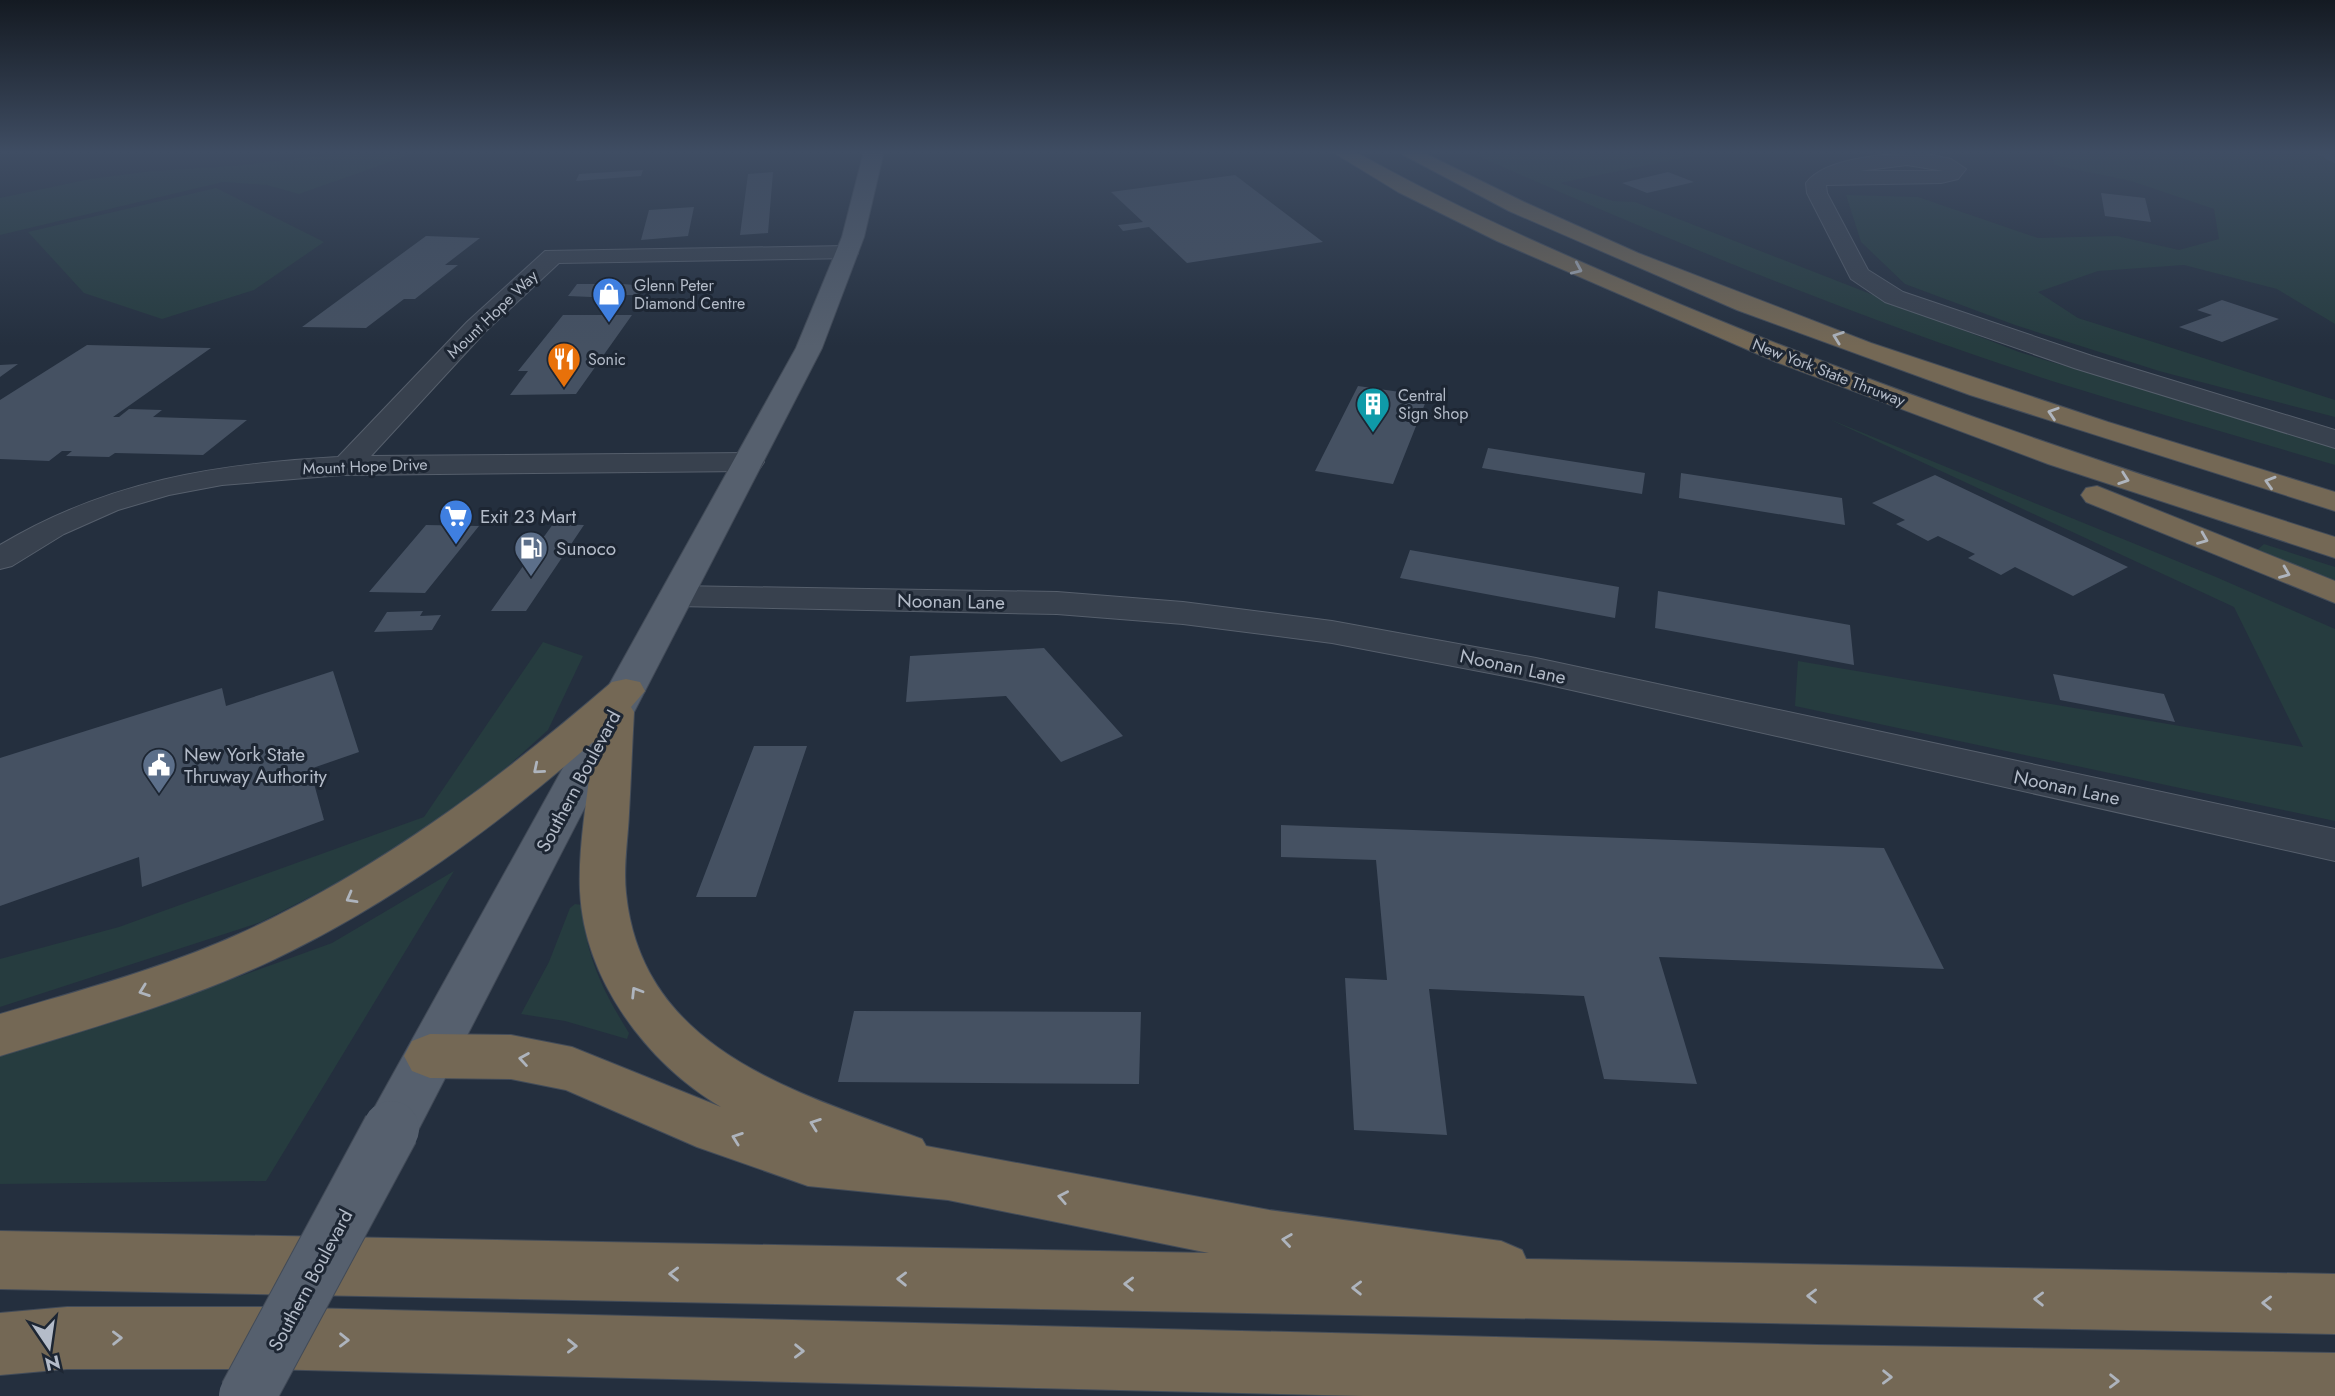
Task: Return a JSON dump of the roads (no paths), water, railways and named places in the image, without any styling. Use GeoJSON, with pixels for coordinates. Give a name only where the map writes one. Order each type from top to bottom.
{"type":"FeatureCollection","features":[{"type":"Feature","properties":{"kind":"highway","name":"New York State Thruway"},"geometry":{"type":"LineString","coordinates":[[1465,216],[1501,235],[1669,310],[1950,418],[2335,548]]}},
{"type":"Feature","properties":{"kind":"highway","name":"New York State Thruway"},"geometry":{"type":"LineString","coordinates":[[1540,216],[1772,313],[2042,409],[2335,502]]}},
{"type":"Feature","properties":{"kind":"highway"},"geometry":{"type":"LineString","coordinates":[[1669,310],[1679,322],[2335,593]]}},
{"type":"Feature","properties":{"kind":"highway"},"geometry":{"type":"LineString","coordinates":[[0,1035],[201,970],[266,942],[347,901],[433,849],[504,797],[620,702]]}},
{"type":"Feature","properties":{"kind":"highway"},"geometry":{"type":"LineString","coordinates":[[620,702],[603,894],[616,951],[632,986],[655,1020],[681,1047],[742,1093],[787,1114],[948,1174]]}},
{"type":"Feature","properties":{"kind":"highway"},"geometry":{"type":"LineString","coordinates":[[430,1056],[511,1057],[563,1067],[607,1082],[716,1130],[808,1161],[948,1174],[1269,1238],[1670,1294]]}},
{"type":"Feature","properties":{"kind":"highway"},"geometry":{"type":"LineString","coordinates":[[0,1260],[1670,1294],[2335,1304]]}},
{"type":"Feature","properties":{"kind":"highway"},"geometry":{"type":"LineString","coordinates":[[0,1344],[67,1338],[264,1338],[1818,1376],[2335,1384]]}},
{"type":"Feature","properties":{"kind":"highway"},"geometry":{"type":"LineString","coordinates":[[1625,1396],[1818,1376]]}},
{"type":"Feature","properties":{"kind":"main road","name":"Southern Boulevard"},"geometry":{"type":"LineString","coordinates":[[247,1396],[818,329],[859,216]]}},
{"type":"Feature","properties":{"kind":"street"},"geometry":{"type":"LineString","coordinates":[[1829,216],[1854,266],[1864,279],[1882,291],[1924,309],[2020,341],[2335,439]]}},
{"type":"Feature","properties":{"kind":"street","name":"Mount Hope Way"},"geometry":{"type":"LineString","coordinates":[[346,466],[476,327],[553,256],[847,253]]}},
{"type":"Feature","properties":{"kind":"street","name":"Mount Hope Drive"},"geometry":{"type":"LineString","coordinates":[[0,559],[58,522],[134,493],[218,476],[346,466],[749,462]]}},
{"type":"Feature","properties":{"kind":"street","name":"Noonan Lane"},"geometry":{"type":"LineString","coordinates":[[677,596],[1057,603],[1183,613],[1281,625],[1536,670],[2335,845]]}},
{"type":"Feature","properties":{"kind":"place","name":"Glenn Peter Diamond Centre"},"geometry":{"type":"Point","coordinates":[609,324]}},
{"type":"Feature","properties":{"kind":"place","name":"Sonic"},"geometry":{"type":"Point","coordinates":[564,389]}},
{"type":"Feature","properties":{"kind":"place","name":"Central Sign Shop"},"geometry":{"type":"Point","coordinates":[1373,434]}},
{"type":"Feature","properties":{"kind":"place","name":"Exit 23 Mart"},"geometry":{"type":"Point","coordinates":[456,546]}},
{"type":"Feature","properties":{"kind":"place","name":"Sunoco"},"geometry":{"type":"Point","coordinates":[531,578]}},
{"type":"Feature","properties":{"kind":"place","name":"New York State Thruway Authority"},"geometry":{"type":"Point","coordinates":[159,795]}}]}
